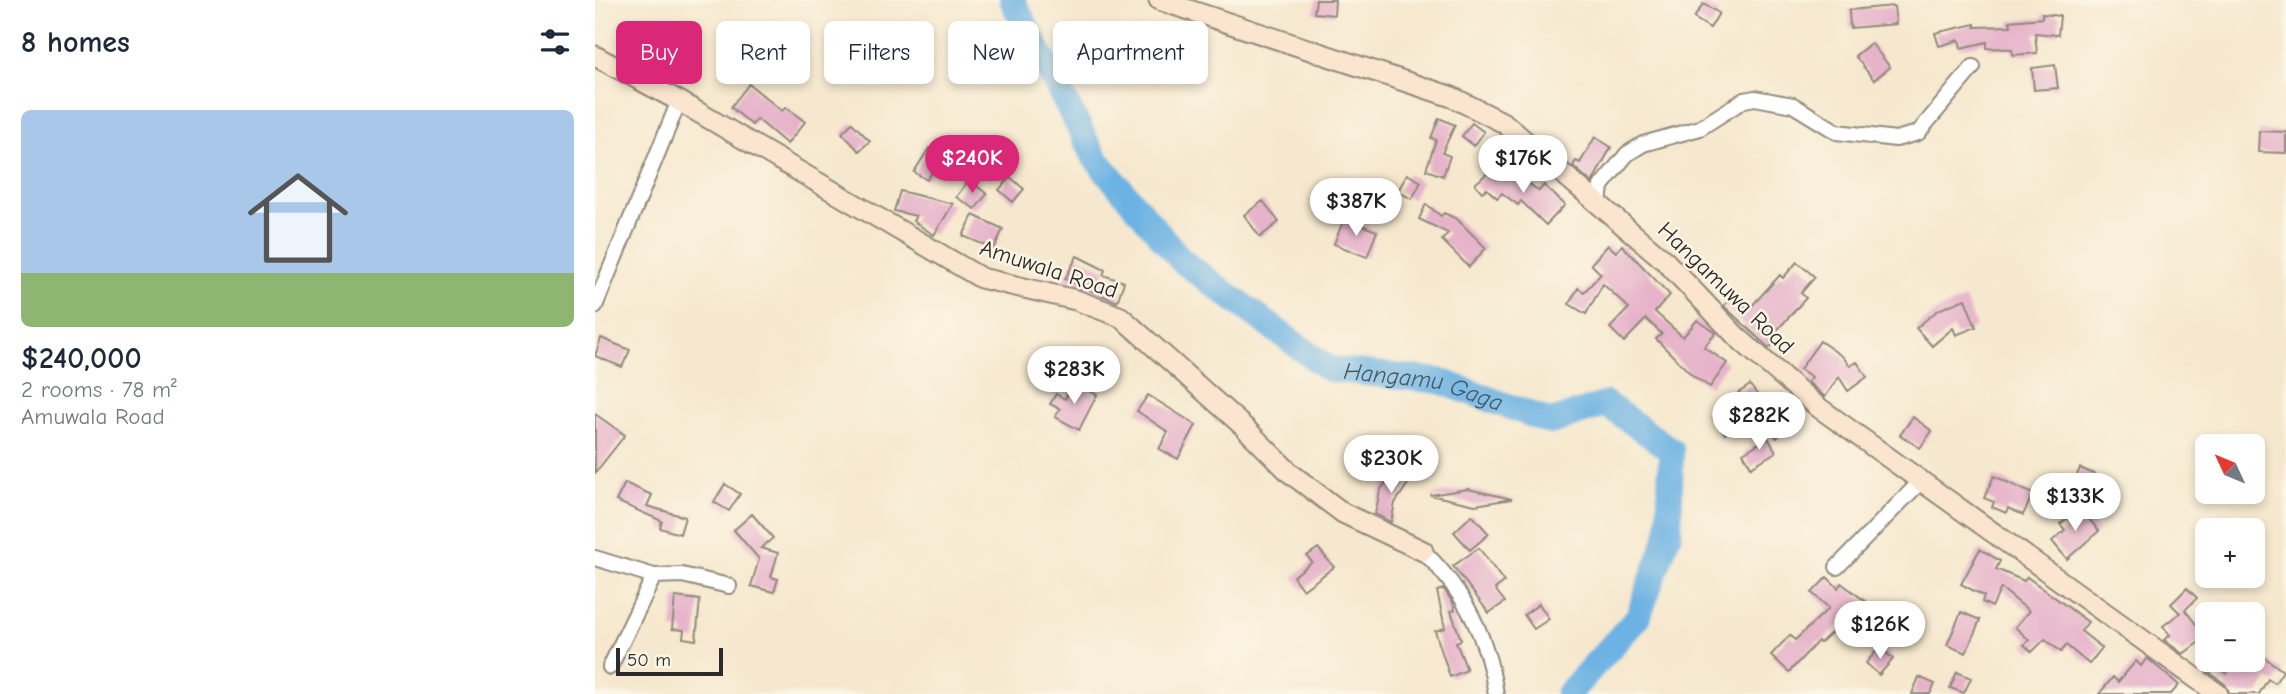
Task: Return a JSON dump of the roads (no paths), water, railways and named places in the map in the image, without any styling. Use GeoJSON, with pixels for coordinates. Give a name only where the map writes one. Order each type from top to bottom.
{"type":"FeatureCollection","features":[{"type":"Feature","properties":{"kind":"street","name":"Hangamuwa Road"},"geometry":{"type":"LineString","coordinates":[[1159,0],[1452,97],[1504,123],[1665,261],[1737,337],[1818,407],[2218,694]]}},
{"type":"Feature","properties":{"kind":"street","name":"Amuwala Road"},"geometry":{"type":"LineString","coordinates":[[595,56],[679,101],[981,278],[1076,300],[1121,317],[1244,427],[1290,473],[1343,513],[1423,551],[1448,576],[1469,607],[1490,658],[1496,694]]}},
{"type":"Feature","properties":{"kind":"street"},"geometry":{"type":"LineString","coordinates":[[1599,204],[1601,186],[1627,154],[1643,144],[1700,128],[1744,100],[1755,98],[1793,105],[1837,132],[1896,139],[1918,133],[1973,66]]}},
{"type":"Feature","properties":{"kind":"street"},"geometry":{"type":"LineString","coordinates":[[595,306],[679,101]]}},
{"type":"Feature","properties":{"kind":"street"},"geometry":{"type":"LineString","coordinates":[[1836,567],[1922,480]]}},
{"type":"Feature","properties":{"kind":"street"},"geometry":{"type":"LineString","coordinates":[[595,558],[654,576],[682,575],[729,586]]}},
{"type":"Feature","properties":{"kind":"street"},"geometry":{"type":"LineString","coordinates":[[610,667],[654,576]]}},
{"type":"Feature","properties":{"kind":"waterway","name":"Hangamu Gaga"},"geometry":{"type":"LineString","coordinates":[[1012,0],[1095,158],[1182,261],[1329,369],[1440,381],[1551,422],[1606,404],[1671,450],[1669,533],[1638,617],[1568,694]]}}]}
